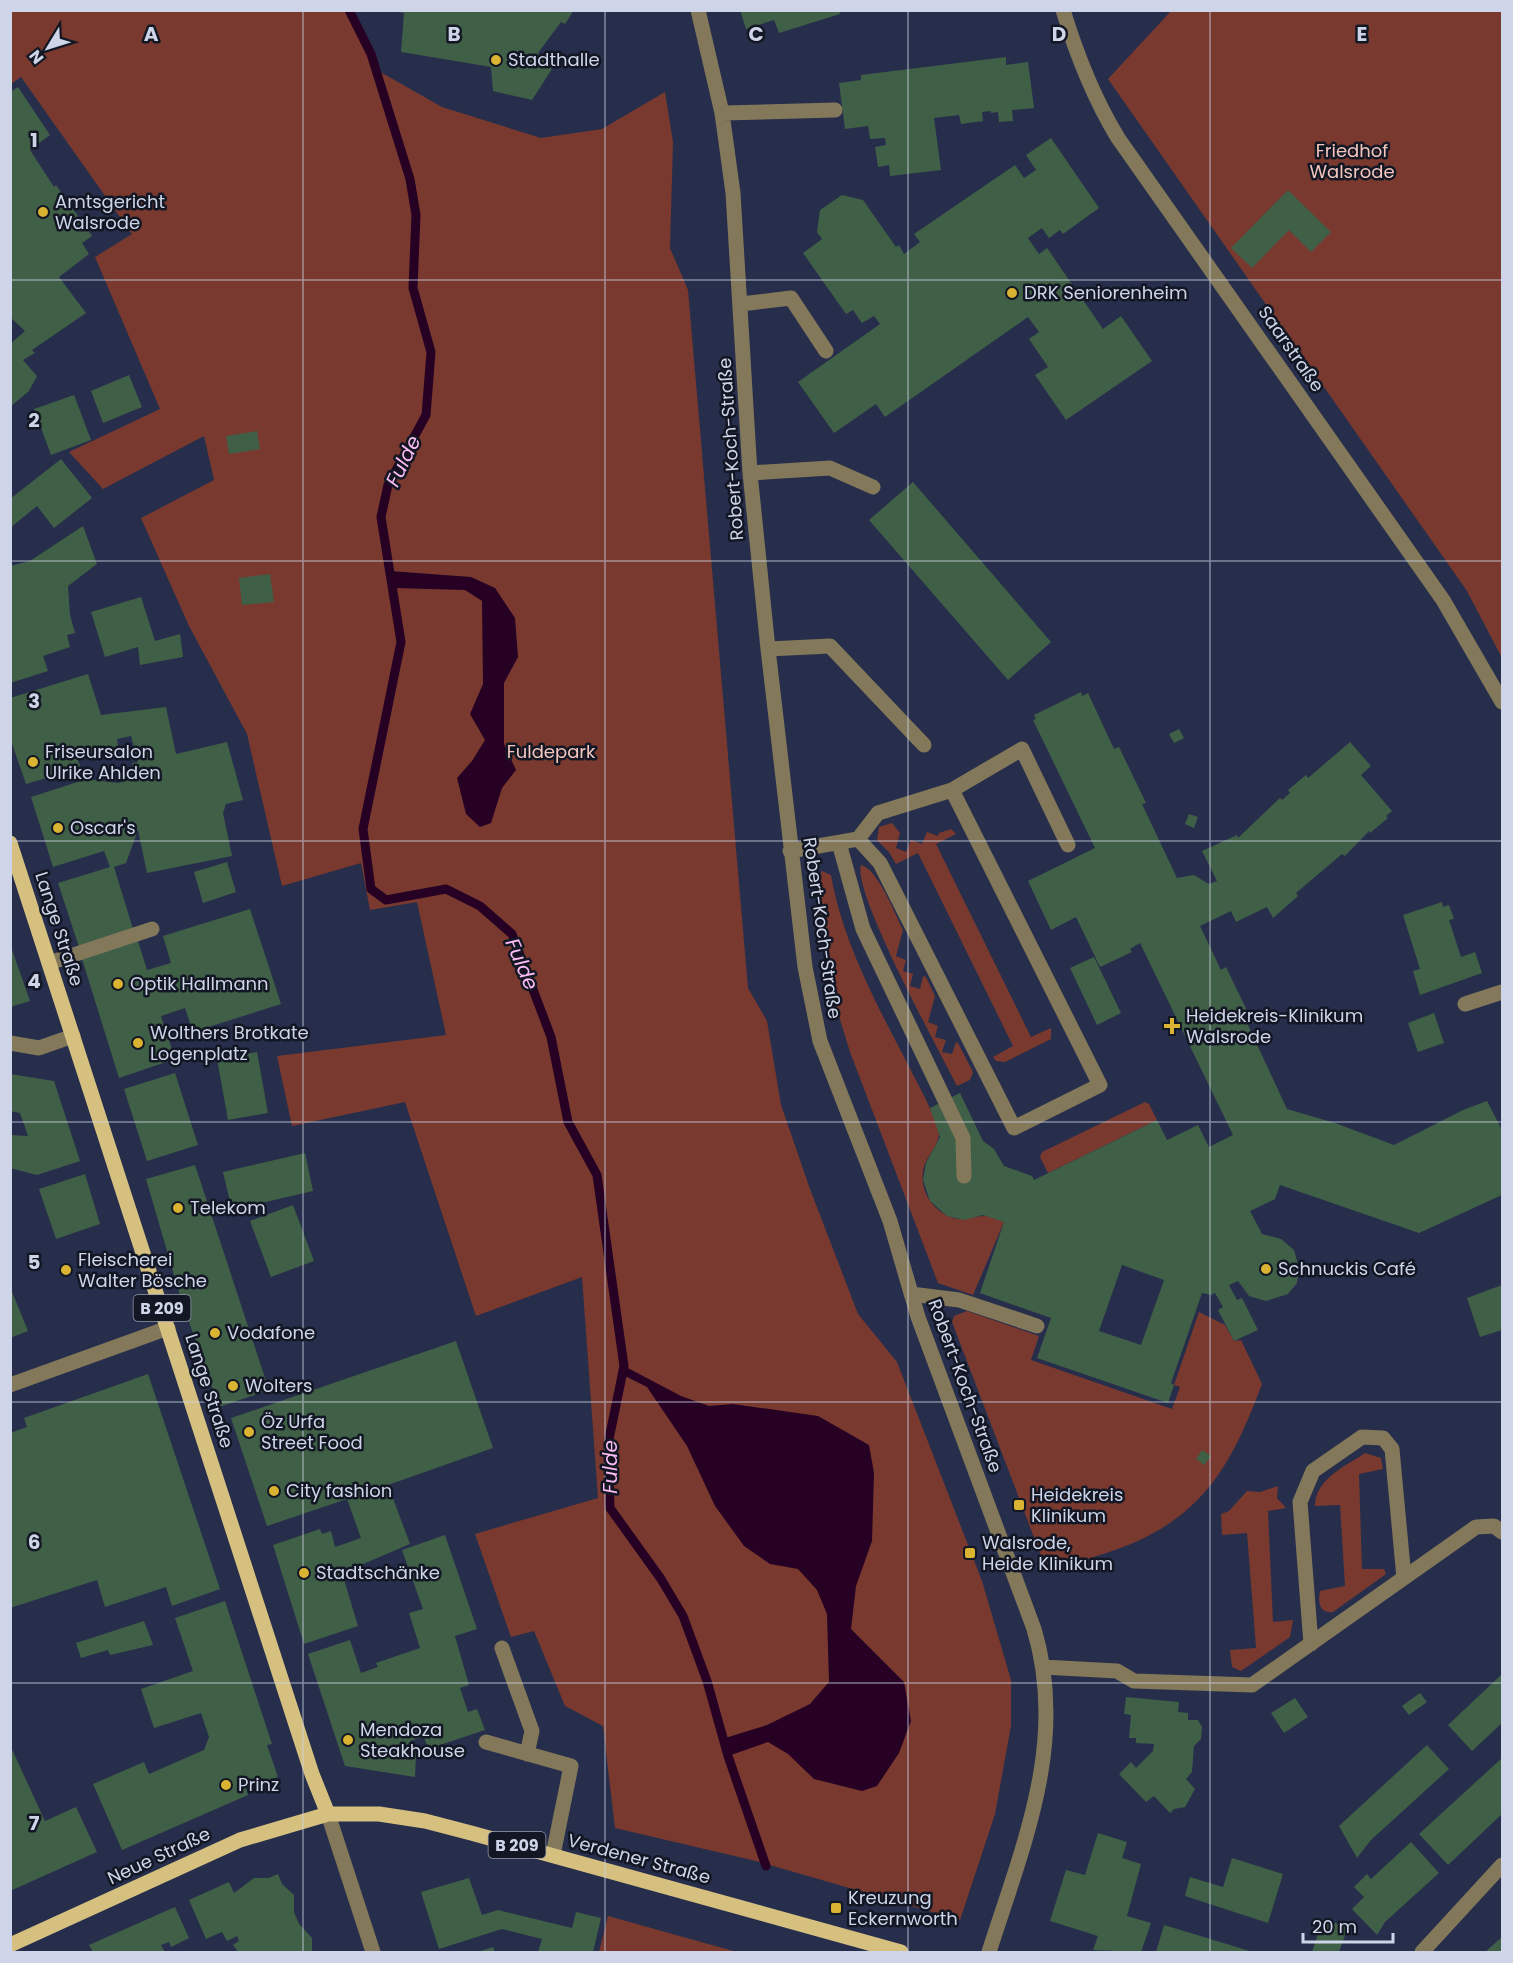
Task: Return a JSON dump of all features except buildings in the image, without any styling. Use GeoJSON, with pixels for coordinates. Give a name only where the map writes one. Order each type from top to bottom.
{"type":"FeatureCollection","features":[{"type":"Feature","properties":{"kind":"main road","name":"Lange Straße"},"geometry":{"type":"LineString","coordinates":[[10,843],[312,1773],[328,1814]]}},
{"type":"Feature","properties":{"kind":"main road","name":"Verdener Straße"},"geometry":{"type":"LineString","coordinates":[[328,1814],[379,1814],[425,1821],[778,1917],[901,1953]]}},
{"type":"Feature","properties":{"kind":"main road","name":"Neue Straße"},"geometry":{"type":"LineString","coordinates":[[10,1945],[240,1840],[328,1814]]}},
{"type":"Feature","properties":{"kind":"street","name":"Robert-Koch-Straße"},"geometry":{"type":"LineString","coordinates":[[698,10],[722,113],[733,193],[750,472],[790,850],[805,967],[816,1026],[890,1221],[911,1294],[1031,1620],[1044,1667],[1047,1733],[1042,1773],[1023,1847],[989,1953]]}},
{"type":"Feature","properties":{"kind":"street","name":"Saarstraße"},"geometry":{"type":"LineString","coordinates":[[1063,10],[1085,78],[1118,138],[1443,600],[1503,702]]}},
{"type":"Feature","properties":{"kind":"street"},"geometry":{"type":"LineString","coordinates":[[722,113],[835,110]]}},
{"type":"Feature","properties":{"kind":"street"},"geometry":{"type":"LineString","coordinates":[[741,304],[790,298],[826,351]]}},
{"type":"Feature","properties":{"kind":"street"},"geometry":{"type":"LineString","coordinates":[[750,472],[830,468],[873,487]]}},
{"type":"Feature","properties":{"kind":"street"},"geometry":{"type":"LineString","coordinates":[[768,649],[830,646],[924,745]]}},
{"type":"Feature","properties":{"kind":"street"},"geometry":{"type":"LineString","coordinates":[[790,850],[858,838],[878,813],[952,790],[1022,749],[1068,845]]}},
{"type":"Feature","properties":{"kind":"street"},"geometry":{"type":"LineString","coordinates":[[858,838],[880,863],[1014,1128],[1091,1090],[1100,1085],[952,790]]}},
{"type":"Feature","properties":{"kind":"street"},"geometry":{"type":"LineString","coordinates":[[839,843],[863,929],[963,1138],[964,1176]]}},
{"type":"Feature","properties":{"kind":"street"},"geometry":{"type":"LineString","coordinates":[[49,963],[152,929]]}},
{"type":"Feature","properties":{"kind":"street"},"geometry":{"type":"LineString","coordinates":[[1465,1005],[1503,992]]}},
{"type":"Feature","properties":{"kind":"street"},"geometry":{"type":"LineString","coordinates":[[10,1043],[39,1048],[73,1036]]}},
{"type":"Feature","properties":{"kind":"street"},"geometry":{"type":"LineString","coordinates":[[911,1294],[959,1300],[1037,1326]]}},
{"type":"Feature","properties":{"kind":"street"},"geometry":{"type":"LineString","coordinates":[[10,1385],[168,1328]]}},
{"type":"Feature","properties":{"kind":"street"},"geometry":{"type":"LineString","coordinates":[[1311,1644],[1300,1502],[1313,1471],[1362,1437],[1383,1438],[1392,1449],[1404,1578]]}},
{"type":"Feature","properties":{"kind":"street"},"geometry":{"type":"LineString","coordinates":[[1044,1667],[1117,1671],[1134,1682],[1252,1684],[1476,1527],[1494,1526],[1503,1532]]}},
{"type":"Feature","properties":{"kind":"street"},"geometry":{"type":"LineString","coordinates":[[502,1648],[532,1731],[527,1754]]}},
{"type":"Feature","properties":{"kind":"street"},"geometry":{"type":"LineString","coordinates":[[486,1742],[571,1766],[553,1855]]}},
{"type":"Feature","properties":{"kind":"street"},"geometry":{"type":"LineString","coordinates":[[328,1814],[373,1953]]}},
{"type":"Feature","properties":{"kind":"street"},"geometry":{"type":"LineString","coordinates":[[1422,1953],[1503,1865]]}},
{"type":"Feature","properties":{"kind":"green space","name":"Fuldepark"},"geometry":{"type":"Polygon","coordinates":[[[344,10],[375,69],[442,107],[541,138],[602,129],[665,92],[673,142],[670,248],[688,290],[748,988],[767,1021],[781,1105],[810,1189],[858,1314],[897,1362],[982,1581],[1011,1680],[1011,1726],[995,1814],[960,1920],[756,1861],[615,1828],[603,1726],[565,1706],[534,1631],[511,1637],[475,1534],[598,1498],[582,1277],[476,1316],[405,1102],[292,1126],[277,1056],[446,1035],[417,902],[370,910],[361,863],[282,886],[247,734],[189,626],[141,518],[214,480],[204,436],[103,489],[69,452],[160,409],[95,257],[132,234],[21,77],[11,84],[11,11],[344,10]]]}},
{"type":"Feature","properties":{"kind":"green space","name":"Friedhof Walsrode"},"geometry":{"type":"Polygon","coordinates":[[[1171,11],[1502,11],[1502,658],[1467,591],[1108,79],[1171,11]]]}},
{"type":"Feature","properties":{"kind":"green space"},"geometry":{"type":"Polygon","coordinates":[[[892,823],[900,833],[896,848],[906,852],[911,840],[922,844],[927,832],[938,836],[939,833],[951,829],[956,834],[936,844],[1031,1037],[1051,1028],[1051,1039],[1005,1062],[996,1061],[993,1057],[1013,1046],[918,853],[896,864],[889,852],[877,840],[879,827],[892,823]]]}},
{"type":"Feature","properties":{"kind":"green space"},"geometry":{"type":"Polygon","coordinates":[[[861,865],[867,868],[880,883],[903,930],[896,956],[906,960],[903,971],[913,974],[910,986],[920,989],[923,976],[926,977],[935,996],[928,1022],[938,1026],[935,1037],[946,1040],[942,1052],[952,1054],[956,1042],[958,1043],[973,1072],[970,1080],[957,1086],[899,973],[870,906],[862,881],[861,865]]]}},
{"type":"Feature","properties":{"kind":"green space"},"geometry":{"type":"Polygon","coordinates":[[[822,871],[831,875],[849,941],[862,972],[939,1127],[937,1142],[923,1172],[927,1196],[931,1203],[951,1217],[963,1219],[984,1216],[1004,1222],[973,1295],[938,1283],[850,1052],[834,1000],[824,948],[816,881],[822,871]]]}},
{"type":"Feature","properties":{"kind":"green space"},"geometry":{"type":"Polygon","coordinates":[[[1145,1102],[1149,1104],[1157,1120],[1048,1173],[1040,1157],[1042,1152],[1145,1102]]]}},
{"type":"Feature","properties":{"kind":"green space"},"geometry":{"type":"Polygon","coordinates":[[[967,1311],[1039,1336],[1031,1360],[1172,1409],[1180,1387],[1174,1385],[1199,1312],[1225,1325],[1234,1341],[1241,1340],[1262,1384],[1236,1445],[1221,1470],[1205,1492],[1185,1512],[1133,1543],[1079,1562],[1064,1565],[1050,1564],[1043,1561],[952,1322],[954,1316],[967,1311]]]}},
{"type":"Feature","properties":{"kind":"green space"},"geometry":{"type":"Polygon","coordinates":[[[1365,1453],[1381,1458],[1383,1469],[1359,1474],[1362,1569],[1384,1569],[1386,1574],[1333,1612],[1328,1612],[1320,1606],[1320,1591],[1345,1586],[1340,1505],[1315,1506],[1316,1497],[1320,1488],[1333,1474],[1365,1453]]]}},
{"type":"Feature","properties":{"kind":"green space"},"geometry":{"type":"Polygon","coordinates":[[[1278,1486],[1277,1498],[1286,1508],[1268,1511],[1273,1622],[1293,1620],[1290,1637],[1241,1671],[1232,1667],[1230,1650],[1256,1648],[1247,1533],[1222,1535],[1221,1514],[1229,1511],[1247,1491],[1260,1492],[1278,1486]]]}},
{"type":"Feature","properties":{"kind":"green space"},"geometry":{"type":"Polygon","coordinates":[[[608,1916],[737,1952],[599,1952],[608,1916]]]}},
{"type":"Feature","properties":{"kind":"shaded area"},"geometry":{"type":"Polygon","coordinates":[[[390,571],[471,577],[495,588],[515,618],[518,657],[504,683],[504,744],[516,770],[502,788],[491,823],[480,827],[466,814],[457,778],[472,761],[485,740],[470,714],[483,684],[482,601],[465,590],[393,588],[390,571]]]}},
{"type":"Feature","properties":{"kind":"shaded area"},"geometry":{"type":"Polygon","coordinates":[[[624,1366],[681,1396],[709,1406],[733,1404],[818,1416],[869,1445],[874,1473],[872,1541],[856,1586],[851,1629],[904,1682],[911,1721],[899,1753],[877,1786],[862,1791],[814,1779],[788,1754],[768,1742],[728,1756],[722,1739],[767,1725],[810,1704],[829,1682],[827,1614],[817,1590],[798,1569],[770,1564],[744,1546],[715,1506],[687,1446],[647,1387],[623,1375],[624,1366]]]}},
{"type":"Feature","properties":{"kind":"waterway","name":"Fulde"},"geometry":{"type":"LineString","coordinates":[[349,10],[371,54],[410,179],[416,215],[413,288],[431,352],[426,415],[388,485],[381,517],[401,642],[363,829],[371,889],[386,900],[446,889],[480,906],[512,934],[551,1037],[568,1122],[597,1175],[624,1366],[608,1444],[610,1508],[661,1579],[683,1616],[707,1681],[728,1756],[766,1866]]}},
{"type":"Feature","properties":{"kind":"place","name":"Stadthalle"},"geometry":{"type":"Point","coordinates":[496,60]}},
{"type":"Feature","properties":{"kind":"place","name":"Amtsgericht Walsrode"},"geometry":{"type":"Point","coordinates":[43,212]}},
{"type":"Feature","properties":{"kind":"place","name":"DRK Seniorenheim"},"geometry":{"type":"Point","coordinates":[1012,293]}},
{"type":"Feature","properties":{"kind":"place","name":"Friseursalon Ulrike Ahlden"},"geometry":{"type":"Point","coordinates":[33,762]}},
{"type":"Feature","properties":{"kind":"place","name":"Oscar's"},"geometry":{"type":"Point","coordinates":[58,828]}},
{"type":"Feature","properties":{"kind":"place","name":"Optik Hallmann"},"geometry":{"type":"Point","coordinates":[118,984]}},
{"type":"Feature","properties":{"kind":"place","name":"Heidekreis-Klinikum Walsrode"},"geometry":{"type":"Point","coordinates":[1172,1026]}},
{"type":"Feature","properties":{"kind":"place","name":"Wolthers Brotkate Logenplatz"},"geometry":{"type":"Point","coordinates":[138,1043]}},
{"type":"Feature","properties":{"kind":"place","name":"Telekom"},"geometry":{"type":"Point","coordinates":[178,1208]}},
{"type":"Feature","properties":{"kind":"place","name":"Schnuckis Café"},"geometry":{"type":"Point","coordinates":[1266,1269]}},
{"type":"Feature","properties":{"kind":"place","name":"Fleischerei Walter Bösche"},"geometry":{"type":"Point","coordinates":[66,1270]}},
{"type":"Feature","properties":{"kind":"place","name":"Vodafone"},"geometry":{"type":"Point","coordinates":[215,1333]}},
{"type":"Feature","properties":{"kind":"place","name":"Wolters"},"geometry":{"type":"Point","coordinates":[233,1386]}},
{"type":"Feature","properties":{"kind":"place","name":"Öz Urfa Street Food"},"geometry":{"type":"Point","coordinates":[249,1432]}},
{"type":"Feature","properties":{"kind":"place","name":"City fashion"},"geometry":{"type":"Point","coordinates":[274,1491]}},
{"type":"Feature","properties":{"kind":"place","name":"Heidekreis Klinikum"},"geometry":{"type":"Point","coordinates":[1019,1505]}},
{"type":"Feature","properties":{"kind":"place","name":"Walsrode, Heide Klinikum"},"geometry":{"type":"Point","coordinates":[970,1553]}},
{"type":"Feature","properties":{"kind":"place","name":"Stadtschänke"},"geometry":{"type":"Point","coordinates":[304,1573]}},
{"type":"Feature","properties":{"kind":"place","name":"Mendoza Steakhouse"},"geometry":{"type":"Point","coordinates":[348,1740]}},
{"type":"Feature","properties":{"kind":"place","name":"Prinz"},"geometry":{"type":"Point","coordinates":[226,1785]}},
{"type":"Feature","properties":{"kind":"place","name":"Kreuzung Eckernworth"},"geometry":{"type":"Point","coordinates":[836,1908]}}]}
